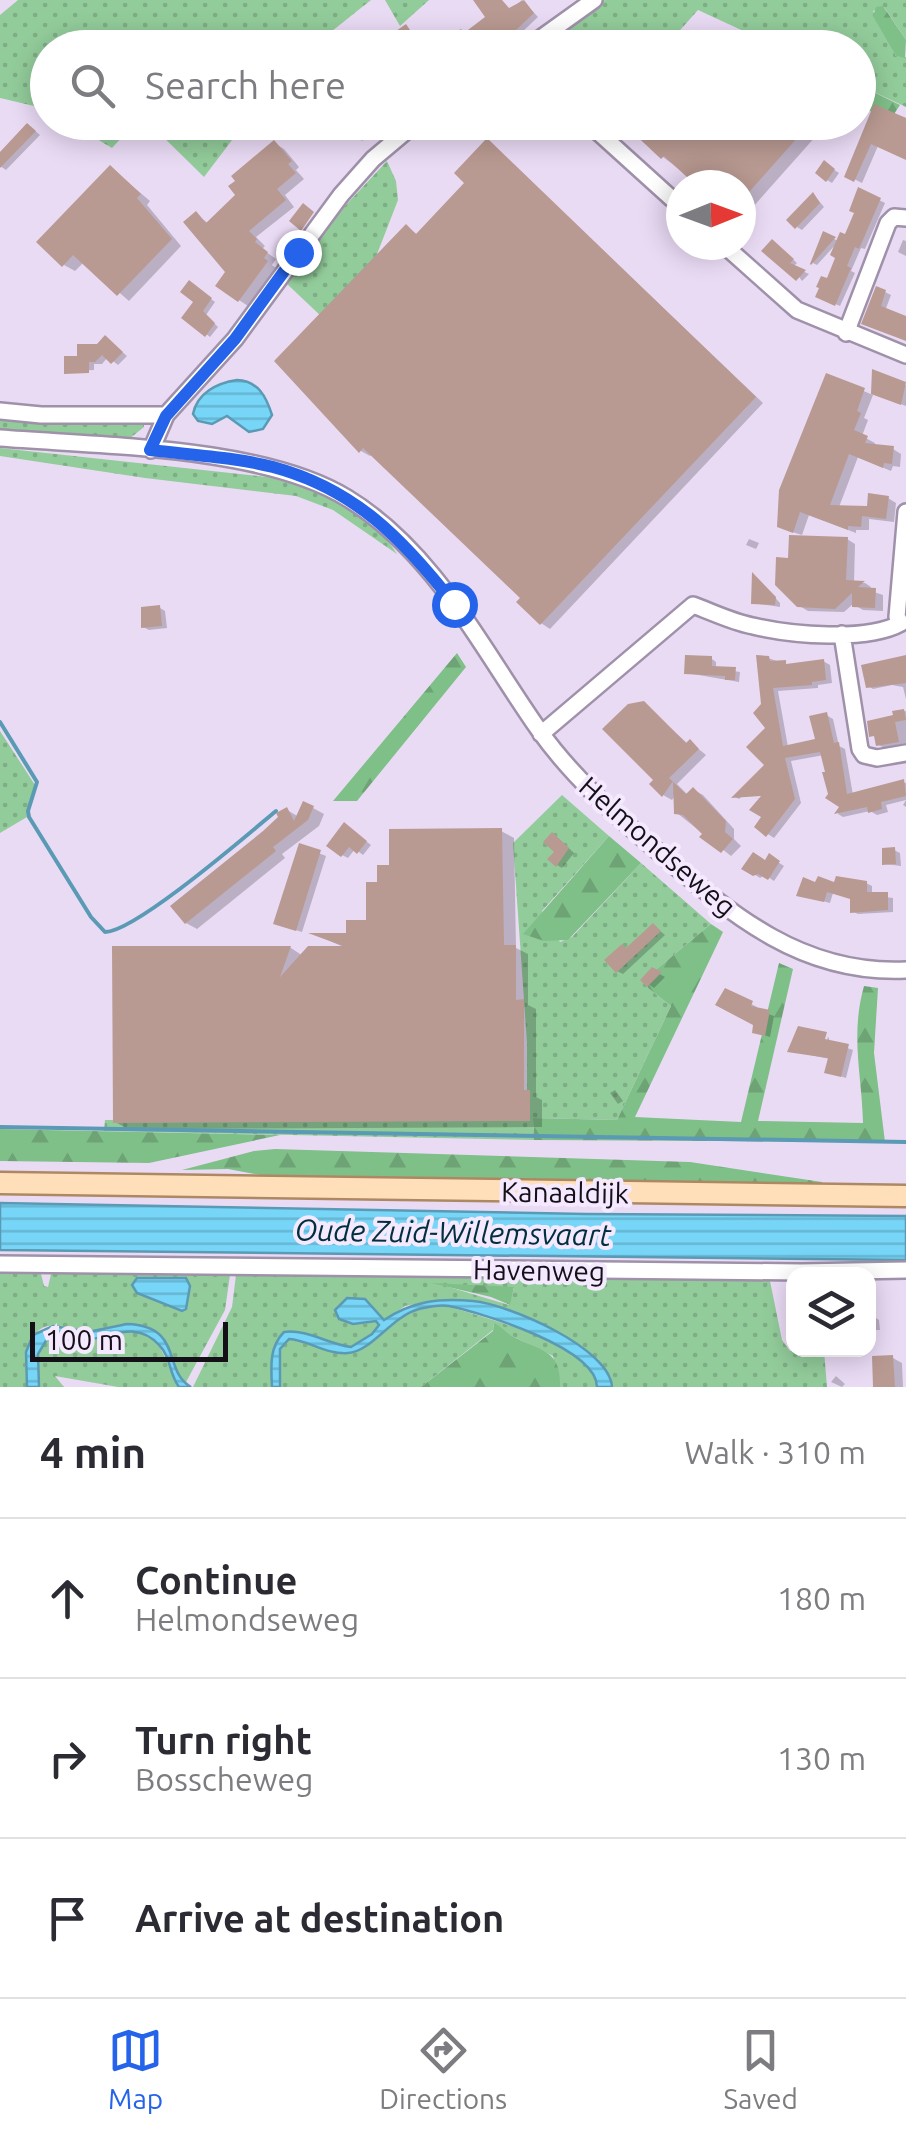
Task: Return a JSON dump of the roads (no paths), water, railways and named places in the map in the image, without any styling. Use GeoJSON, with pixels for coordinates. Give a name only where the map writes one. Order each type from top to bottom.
{"type":"FeatureCollection","features":[{"type":"Feature","properties":{"kind":"main road","name":"Kanaaldijk"},"geometry":{"type":"LineString","coordinates":[[0,1183],[906,1196]]}},
{"type":"Feature","properties":{"kind":"street"},"geometry":{"type":"LineString","coordinates":[[552,30],[594,0]]}},
{"type":"Feature","properties":{"kind":"street"},"geometry":{"type":"LineString","coordinates":[[150,450],[166,416],[235,339],[341,195],[396,140]]}},
{"type":"Feature","properties":{"kind":"street"},"geometry":{"type":"LineString","coordinates":[[608,140],[666,193]]}},
{"type":"Feature","properties":{"kind":"street"},"geometry":{"type":"LineString","coordinates":[[846,333],[888,222],[894,217],[906,218]]}},
{"type":"Feature","properties":{"kind":"street"},"geometry":{"type":"LineString","coordinates":[[741,260],[797,310],[906,355]]}},
{"type":"Feature","properties":{"kind":"street"},"geometry":{"type":"LineString","coordinates":[[0,411],[166,416]]}},
{"type":"Feature","properties":{"kind":"street","name":"Helmondseweg"},"geometry":{"type":"LineString","coordinates":[[0,438],[150,450],[269,466],[311,479],[349,499],[393,532],[420,560],[541,734],[624,822],[749,926],[804,953],[839,964],[906,970]]}},
{"type":"Feature","properties":{"kind":"street"},"geometry":{"type":"LineString","coordinates":[[541,734],[692,605],[750,626],[788,632],[842,634],[904,625],[897,616],[906,512]]}},
{"type":"Feature","properties":{"kind":"street"},"geometry":{"type":"LineString","coordinates":[[842,634],[864,756],[877,758],[906,752]]}},
{"type":"Feature","properties":{"kind":"street","name":"Havenweg"},"geometry":{"type":"LineString","coordinates":[[0,1264],[906,1270]]}},
{"type":"Feature","properties":{"kind":"water"},"geometry":{"type":"Polygon","coordinates":[[[237,380],[256,387],[267,402],[272,415],[263,429],[249,432],[227,416],[212,424],[198,421],[193,414],[203,395],[237,380]]]}},
{"type":"Feature","properties":{"kind":"water","name":"Oude Zuid-Willemsvaart"},"geometry":{"type":"Polygon","coordinates":[[[0,1203],[906,1216],[906,1260],[0,1250],[0,1203]]]}},
{"type":"Feature","properties":{"kind":"water"},"geometry":{"type":"Polygon","coordinates":[[[137,1278],[186,1278],[190,1286],[186,1309],[182,1311],[137,1293],[132,1285],[137,1278]]]}},
{"type":"Feature","properties":{"kind":"water"},"geometry":{"type":"Polygon","coordinates":[[[347,1298],[365,1299],[384,1320],[416,1305],[448,1300],[473,1301],[509,1310],[576,1343],[607,1372],[612,1387],[597,1387],[592,1373],[579,1359],[535,1334],[442,1305],[409,1313],[365,1347],[348,1353],[289,1339],[280,1349],[280,1387],[272,1387],[273,1351],[284,1332],[351,1347],[372,1334],[379,1325],[376,1321],[353,1324],[339,1319],[335,1310],[347,1298]]]}},
{"type":"Feature","properties":{"kind":"water"},"geometry":{"type":"Polygon","coordinates":[[[127,1324],[157,1332],[170,1350],[182,1380],[191,1387],[179,1387],[166,1355],[151,1337],[124,1332],[81,1340],[47,1339],[38,1354],[39,1387],[27,1387],[26,1352],[33,1335],[53,1326],[88,1332],[127,1324]]]}},
{"type":"Feature","properties":{"kind":"waterway"},"geometry":{"type":"LineString","coordinates":[[0,722],[37,782],[29,817],[91,917],[105,932],[120,928],[165,900],[276,811]]}},
{"type":"Feature","properties":{"kind":"waterway"},"geometry":{"type":"LineString","coordinates":[[0,1127],[906,1142]]}}]}
